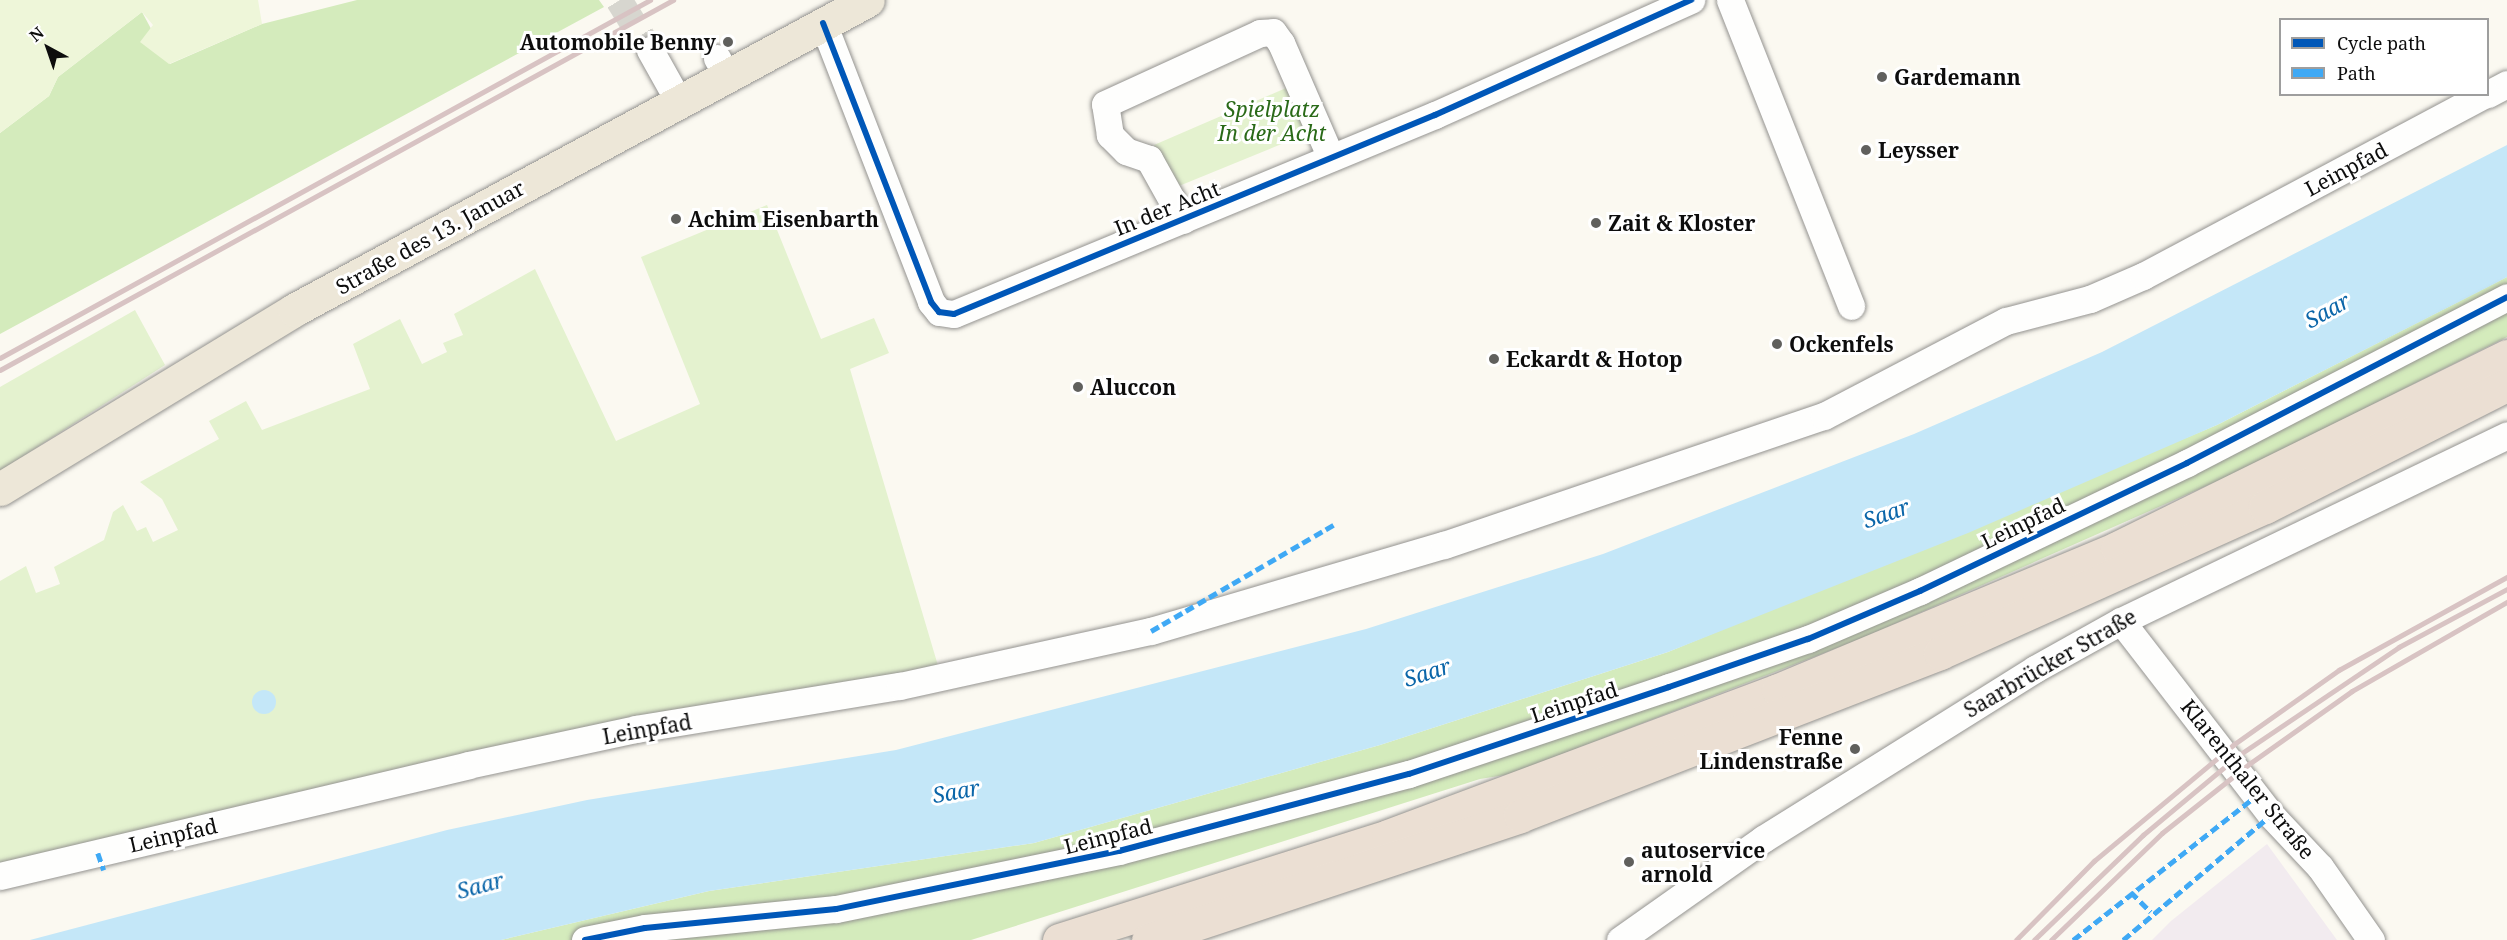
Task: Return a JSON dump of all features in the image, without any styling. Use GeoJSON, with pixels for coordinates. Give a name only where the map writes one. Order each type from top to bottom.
{"type":"FeatureCollection","features":[{"type":"Feature","properties":{"kind":"highway"},"geometry":{"type":"LineString","coordinates":[[1059,940],[1399,832],[1800,682],[2117,548],[2507,356]]}},
{"type":"Feature","properties":{"kind":"highway"},"geometry":{"type":"LineString","coordinates":[[1148,940],[1520,816],[1929,657],[2265,507],[2507,385]]}},
{"type":"Feature","properties":{"kind":"main road","name":"Straße des 13. Januar"},"geometry":{"type":"LineString","coordinates":[[0,489],[250,335],[678,100],[722,66],[823,23],[868,0]]}},
{"type":"Feature","properties":{"kind":"street","name":"In der Acht"},"geometry":{"type":"LineString","coordinates":[[823,23],[939,312],[966,310],[1330,158],[1691,0]]}},
{"type":"Feature","properties":{"kind":"street"},"geometry":{"type":"LineString","coordinates":[[1730,0],[1851,306]]}},
{"type":"Feature","properties":{"kind":"street"},"geometry":{"type":"LineString","coordinates":[[1183,219],[1149,159],[1126,151],[1110,135],[1105,104],[1260,33],[1273,32],[1281,43],[1330,158]]}},
{"type":"Feature","properties":{"kind":"street"},"geometry":{"type":"LineString","coordinates":[[650,50],[678,100]]}},
{"type":"Feature","properties":{"kind":"street","name":"Leinpfad"},"geometry":{"type":"LineString","coordinates":[[2489,93],[2507,84]]}},
{"type":"Feature","properties":{"kind":"street","name":"Leinpfad"},"geometry":{"type":"LineString","coordinates":[[0,876],[512,755],[900,686],[1151,631],[1444,545],[1824,416],[2006,321],[2090,299],[2143,276],[2483,96]]}},
{"type":"Feature","properties":{"kind":"street","name":"Leinpfad"},"geometry":{"type":"LineString","coordinates":[[585,940],[645,928],[836,909],[1119,851],[1409,774],[1808,639],[1920,591],[2187,462],[2507,297]]}},
{"type":"Feature","properties":{"kind":"street","name":"Saarbrücker Straße"},"geometry":{"type":"LineString","coordinates":[[1633,936],[1902,749],[2121,621],[2507,435]]}},
{"type":"Feature","properties":{"kind":"street","name":"Klarenthaler Straße"},"geometry":{"type":"LineString","coordinates":[[2121,621],[2266,808],[2320,867],[2371,940]]}},
{"type":"Feature","properties":{"kind":"shaded area"},"geometry":{"type":"Polygon","coordinates":[[[2267,844],[2337,940],[2152,940],[2171,921],[2267,844]]]}},
{"type":"Feature","properties":{"kind":"green space"},"geometry":{"type":"Polygon","coordinates":[[[0,0],[258,0],[262,24],[169,64],[140,42],[153,25],[142,12],[58,77],[49,96],[0,133],[0,0]]]}},
{"type":"Feature","properties":{"kind":"green space"},"geometry":{"type":"Polygon","coordinates":[[[357,0],[599,0],[604,7],[0,334],[0,133],[49,96],[58,77],[142,12],[170,64],[262,24],[357,0]]]}},
{"type":"Feature","properties":{"kind":"green space","name":"Spielplatz In der Acht"},"geometry":{"type":"Polygon","coordinates":[[[1286,88],[1306,134],[1179,186],[1169,180],[1154,145],[1286,88]]]}},
{"type":"Feature","properties":{"kind":"green space"},"geometry":{"type":"Polygon","coordinates":[[[767,205],[821,339],[874,318],[889,353],[850,369],[939,669],[0,869],[0,581],[26,566],[36,593],[60,584],[54,567],[104,540],[113,512],[123,505],[137,531],[146,527],[153,542],[178,530],[162,499],[140,482],[219,439],[209,421],[246,401],[262,430],[370,389],[353,344],[400,319],[422,364],[447,352],[443,343],[463,335],[454,314],[535,269],[616,441],[700,404],[641,257],[767,205]]]}},
{"type":"Feature","properties":{"kind":"green space"},"geometry":{"type":"Polygon","coordinates":[[[2507,277],[2507,337],[2240,471],[1865,637],[1511,774],[1480,779],[971,940],[501,940],[709,891],[1034,843],[1380,745],[1668,652],[2217,425],[2507,277]]]}},
{"type":"Feature","properties":{"kind":"green space"},"geometry":{"type":"Polygon","coordinates":[[[135,310],[165,365],[0,471],[0,387],[135,310]]]}},
{"type":"Feature","properties":{"kind":"water","name":"Saar"},"geometry":{"type":"Polygon","coordinates":[[[2507,145],[2507,277],[2492,285],[2217,425],[1968,533],[1668,652],[1380,745],[1034,843],[709,891],[501,940],[30,940],[447,830],[587,800],[896,750],[1366,629],[1603,554],[1914,434],[2102,352],[2507,145]]]}},
{"type":"Feature","properties":{"kind":"water"},"geometry":{"type":"Polygon","coordinates":[[[264,690],[272,694],[276,702],[272,710],[264,714],[256,710],[252,702],[256,694],[264,690]]]}},
{"type":"Feature","properties":{"kind":"tunnel"},"geometry":{"type":"LineString","coordinates":[[619,0],[650,50]]}},
{"type":"Feature","properties":{"kind":"railway"},"geometry":{"type":"LineString","coordinates":[[0,358],[650,0]]}},
{"type":"Feature","properties":{"kind":"railway"},"geometry":{"type":"LineString","coordinates":[[0,370],[673,0]]}},
{"type":"Feature","properties":{"kind":"railway"},"geometry":{"type":"LineString","coordinates":[[2016,940],[2094,861],[2233,745],[2339,670],[2507,577]]}},
{"type":"Feature","properties":{"kind":"railway"},"geometry":{"type":"LineString","coordinates":[[2034,940],[2143,835],[2239,755],[2399,647],[2507,589]]}},
{"type":"Feature","properties":{"kind":"railway"},"geometry":{"type":"LineString","coordinates":[[2051,940],[2162,833],[2249,764],[2352,691],[2507,602]]}},
{"type":"Feature","properties":{"kind":"marked path"},"geometry":{"type":"LineString","coordinates":[[1151,631],[1335,524]]}},
{"type":"Feature","properties":{"kind":"marked path"},"geometry":{"type":"LineString","coordinates":[[2073,940],[2256,796]]}},
{"type":"Feature","properties":{"kind":"marked path"},"geometry":{"type":"LineString","coordinates":[[2123,940],[2271,815]]}},
{"type":"Feature","properties":{"kind":"marked path"},"geometry":{"type":"LineString","coordinates":[[98,853],[104,870]]}},
{"type":"Feature","properties":{"kind":"marked path"},"geometry":{"type":"LineString","coordinates":[[2131,892],[2151,912]]}},
{"type":"Feature","properties":{"kind":"cycle path"},"geometry":{"type":"LineString","coordinates":[[823,23],[931,302],[939,312],[954,314],[1435,115],[1691,0]]}},
{"type":"Feature","properties":{"kind":"cycle path"},"geometry":{"type":"LineString","coordinates":[[585,940],[645,928],[836,909],[1119,851],[1409,774],[1808,639],[1920,591],[2187,463],[2507,297]]}},
{"type":"Feature","properties":{"kind":"place","name":"Automobile Benny"},"geometry":{"type":"Point","coordinates":[728,42]}},
{"type":"Feature","properties":{"kind":"place","name":"Gardemann"},"geometry":{"type":"Point","coordinates":[1882,77]}},
{"type":"Feature","properties":{"kind":"place","name":"Leysser"},"geometry":{"type":"Point","coordinates":[1866,150]}},
{"type":"Feature","properties":{"kind":"place","name":"Achim Eisenbarth"},"geometry":{"type":"Point","coordinates":[676,219]}},
{"type":"Feature","properties":{"kind":"place","name":"Zait & Kloster"},"geometry":{"type":"Point","coordinates":[1596,223]}},
{"type":"Feature","properties":{"kind":"place","name":"Ockenfels"},"geometry":{"type":"Point","coordinates":[1777,344]}},
{"type":"Feature","properties":{"kind":"place","name":"Eckardt & Hotop"},"geometry":{"type":"Point","coordinates":[1494,359]}},
{"type":"Feature","properties":{"kind":"place","name":"Aluccon"},"geometry":{"type":"Point","coordinates":[1078,387]}},
{"type":"Feature","properties":{"kind":"place","name":"Fenne Lindenstraße"},"geometry":{"type":"Point","coordinates":[1855,749]}},
{"type":"Feature","properties":{"kind":"place","name":"autoservice arnold"},"geometry":{"type":"Point","coordinates":[1629,862]}}]}
